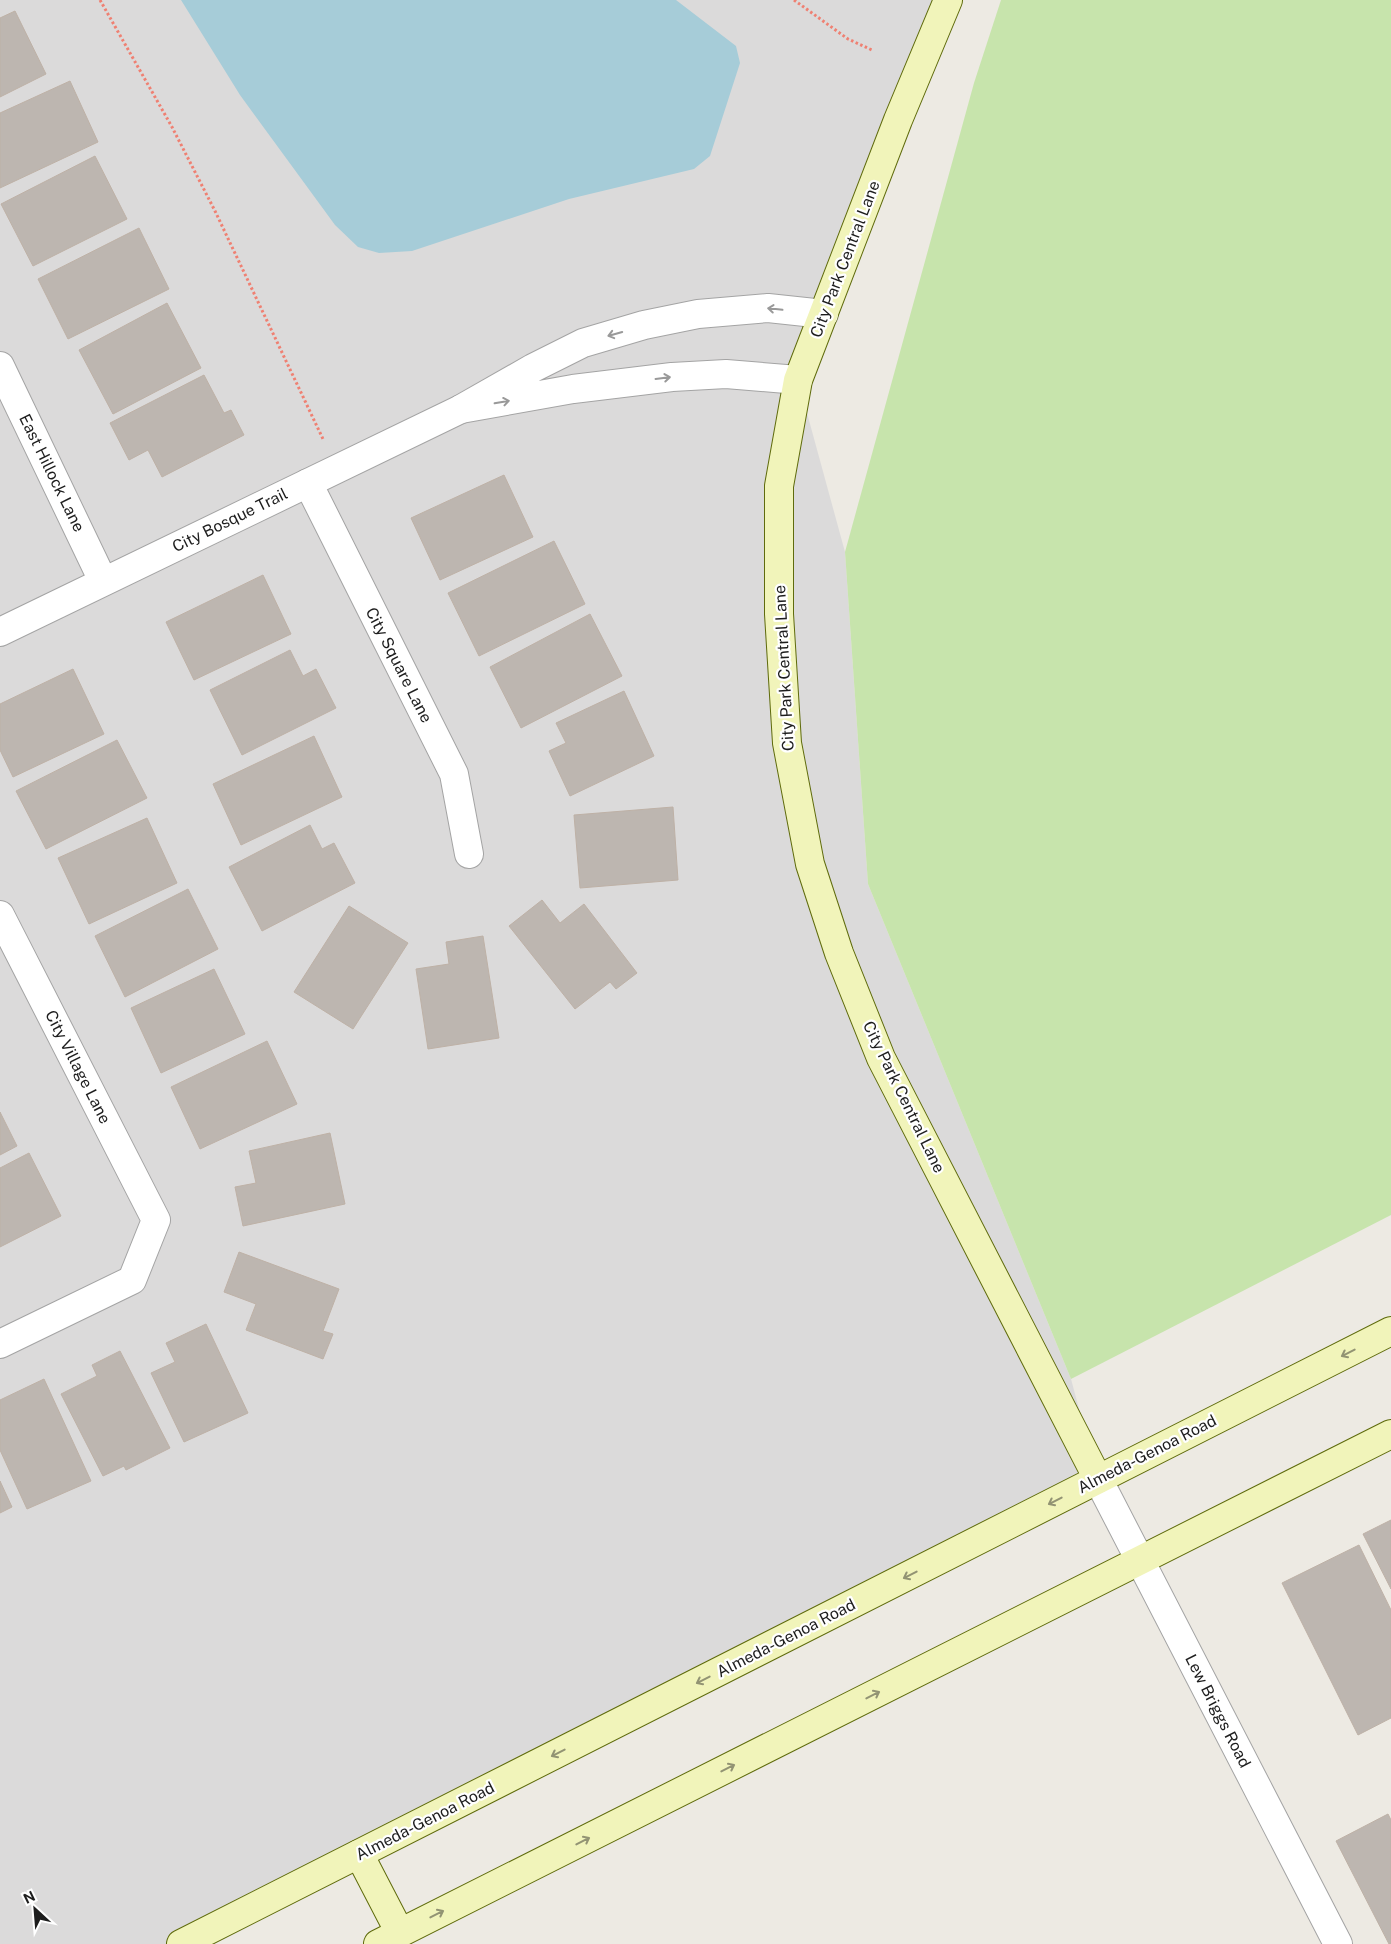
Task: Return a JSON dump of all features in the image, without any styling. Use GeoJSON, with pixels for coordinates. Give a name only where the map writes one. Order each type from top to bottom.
{"type":"FeatureCollection","features":[{"type":"Feature","properties":{"kind":"main road","name":"City Park Central Lane"},"geometry":{"type":"LineString","coordinates":[[948,0],[898,120],[798,380],[779,486],[779,614],[787,743],[810,864],[839,952],[881,1058],[1098,1479]]}},
{"type":"Feature","properties":{"kind":"main road","name":"Almeda-Genoa Road"},"geometry":{"type":"LineString","coordinates":[[182,1944],[1391,1331]]}},
{"type":"Feature","properties":{"kind":"main road"},"geometry":{"type":"LineString","coordinates":[[359,1854],[389,1939],[1391,1434]]}},
{"type":"Feature","properties":{"kind":"street"},"geometry":{"type":"LineString","coordinates":[[461,409],[533,368],[583,343],[644,325],[698,314],[768,308],[824,314]]}},
{"type":"Feature","properties":{"kind":"street","name":"East Hillock Lane"},"geometry":{"type":"LineString","coordinates":[[0,366],[104,581]]}},
{"type":"Feature","properties":{"kind":"street"},"geometry":{"type":"LineString","coordinates":[[461,409],[573,389],[672,377],[726,374],[798,380]]}},
{"type":"Feature","properties":{"kind":"street","name":"City Bosque Trail"},"geometry":{"type":"LineString","coordinates":[[0,632],[461,409]]}},
{"type":"Feature","properties":{"kind":"street","name":"City Square Lane"},"geometry":{"type":"LineString","coordinates":[[308,482],[454,774],[469,854]]}},
{"type":"Feature","properties":{"kind":"street","name":"City Village Lane"},"geometry":{"type":"LineString","coordinates":[[0,915],[156,1220],[132,1280],[0,1344]]}},
{"type":"Feature","properties":{"kind":"street","name":"Lew Briggs Road"},"geometry":{"type":"LineString","coordinates":[[1098,1479],[1338,1944]]}},
{"type":"Feature","properties":{"kind":"path"},"geometry":{"type":"LineString","coordinates":[[100,0],[172,127],[215,211],[338,469]]}},
{"type":"Feature","properties":{"kind":"path"},"geometry":{"type":"LineString","coordinates":[[794,0],[848,39],[872,50]]}},
{"type":"Feature","properties":{"kind":"shaded area"},"geometry":{"type":"Polygon","coordinates":[[[0,0],[935,0],[798,380],[845,552],[868,884],[1071,1379],[1098,1479],[178,1944],[0,1944],[0,0]]]}},
{"type":"Feature","properties":{"kind":"green space"},"geometry":{"type":"Polygon","coordinates":[[[1001,0],[1391,0],[1391,1215],[1071,1379],[868,884],[845,552],[974,83],[1001,0]]]}},
{"type":"Feature","properties":{"kind":"water"},"geometry":{"type":"Polygon","coordinates":[[[181,0],[676,0],[736,46],[740,63],[710,156],[694,169],[569,199],[412,251],[379,253],[358,247],[335,225],[240,95],[181,0]]]}},
{"type":"Feature","properties":{"kind":"building"},"geometry":{"type":"Polygon","coordinates":[[[15,11],[46,74],[0,97],[0,18],[15,11]]]}},
{"type":"Feature","properties":{"kind":"building"},"geometry":{"type":"Polygon","coordinates":[[[70,81],[98,142],[0,188],[0,113],[70,81]]]}},
{"type":"Feature","properties":{"kind":"building"},"geometry":{"type":"Polygon","coordinates":[[[95,156],[127,219],[33,266],[1,204],[95,156]]]}},
{"type":"Feature","properties":{"kind":"building"},"geometry":{"type":"Polygon","coordinates":[[[139,228],[169,289],[68,339],[38,279],[139,228]]]}},
{"type":"Feature","properties":{"kind":"building"},"geometry":{"type":"Polygon","coordinates":[[[167,303],[201,368],[113,414],[79,350],[167,303]]]}},
{"type":"Feature","properties":{"kind":"building"},"geometry":{"type":"Polygon","coordinates":[[[204,375],[224,413],[231,410],[244,435],[162,477],[148,450],[129,460],[110,423],[204,375]]]}},
{"type":"Feature","properties":{"kind":"building"},"geometry":{"type":"Polygon","coordinates":[[[504,475],[533,537],[440,580],[411,518],[504,475]]]}},
{"type":"Feature","properties":{"kind":"building"},"geometry":{"type":"Polygon","coordinates":[[[554,541],[585,604],[479,656],[448,593],[554,541]]]}},
{"type":"Feature","properties":{"kind":"building"},"geometry":{"type":"Polygon","coordinates":[[[263,575],[291,634],[194,680],[166,622],[263,575]]]}},
{"type":"Feature","properties":{"kind":"building"},"geometry":{"type":"Polygon","coordinates":[[[590,614],[622,676],[521,728],[490,667],[590,614]]]}},
{"type":"Feature","properties":{"kind":"building"},"geometry":{"type":"Polygon","coordinates":[[[290,650],[303,676],[316,669],[336,708],[242,755],[210,690],[290,650]]]}},
{"type":"Feature","properties":{"kind":"building"},"geometry":{"type":"Polygon","coordinates":[[[73,669],[104,734],[13,777],[0,750],[0,704],[73,669]]]}},
{"type":"Feature","properties":{"kind":"building"},"geometry":{"type":"Polygon","coordinates":[[[624,691],[654,756],[570,796],[549,751],[566,743],[556,723],[624,691]]]}},
{"type":"Feature","properties":{"kind":"building"},"geometry":{"type":"Polygon","coordinates":[[[314,736],[342,797],[241,845],[213,784],[314,736]]]}},
{"type":"Feature","properties":{"kind":"building"},"geometry":{"type":"Polygon","coordinates":[[[117,740],[147,798],[46,849],[16,791],[117,740]]]}},
{"type":"Feature","properties":{"kind":"building"},"geometry":{"type":"Polygon","coordinates":[[[673,807],[678,880],[580,888],[574,815],[673,807]]]}},
{"type":"Feature","properties":{"kind":"building"},"geometry":{"type":"Polygon","coordinates":[[[147,818],[177,883],[89,924],[58,858],[147,818]]]}},
{"type":"Feature","properties":{"kind":"building"},"geometry":{"type":"Polygon","coordinates":[[[310,825],[322,849],[334,843],[355,883],[262,931],[229,867],[310,825]]]}},
{"type":"Feature","properties":{"kind":"building"},"geometry":{"type":"Polygon","coordinates":[[[188,889],[218,949],[125,997],[95,936],[188,889]]]}},
{"type":"Feature","properties":{"kind":"building"},"geometry":{"type":"Polygon","coordinates":[[[542,900],[560,923],[584,904],[637,973],[616,989],[610,982],[575,1009],[509,926],[542,900]]]}},
{"type":"Feature","properties":{"kind":"building"},"geometry":{"type":"Polygon","coordinates":[[[349,906],[408,943],[353,1029],[294,992],[349,906]]]}},
{"type":"Feature","properties":{"kind":"building"},"geometry":{"type":"Polygon","coordinates":[[[483,936],[499,1038],[428,1049],[416,969],[449,964],[446,942],[483,936]]]}},
{"type":"Feature","properties":{"kind":"building"},"geometry":{"type":"Polygon","coordinates":[[[214,969],[245,1034],[161,1073],[131,1008],[214,969]]]}},
{"type":"Feature","properties":{"kind":"building"},"geometry":{"type":"Polygon","coordinates":[[[267,1041],[297,1104],[200,1149],[171,1087],[267,1041]]]}},
{"type":"Feature","properties":{"kind":"building"},"geometry":{"type":"Polygon","coordinates":[[[0,1112],[17,1146],[0,1155],[0,1112]]]}},
{"type":"Feature","properties":{"kind":"building"},"geometry":{"type":"Polygon","coordinates":[[[330,1133],[345,1204],[243,1226],[235,1187],[256,1183],[249,1151],[330,1133]]]}},
{"type":"Feature","properties":{"kind":"building"},"geometry":{"type":"Polygon","coordinates":[[[29,1153],[61,1216],[0,1247],[0,1168],[29,1153]]]}},
{"type":"Feature","properties":{"kind":"building"},"geometry":{"type":"Polygon","coordinates":[[[239,1252],[339,1289],[323,1331],[333,1334],[323,1359],[246,1330],[256,1304],[224,1292],[239,1252]]]}},
{"type":"Feature","properties":{"kind":"building"},"geometry":{"type":"Polygon","coordinates":[[[206,1324],[248,1413],[184,1442],[151,1373],[175,1362],[166,1343],[206,1324]]]}},
{"type":"Feature","properties":{"kind":"building"},"geometry":{"type":"Polygon","coordinates":[[[120,1351],[170,1448],[126,1470],[124,1466],[103,1476],[61,1394],[97,1376],[92,1365],[120,1351]]]}},
{"type":"Feature","properties":{"kind":"building"},"geometry":{"type":"Polygon","coordinates":[[[44,1379],[91,1481],[27,1509],[0,1450],[0,1400],[44,1379]]]}},
{"type":"Feature","properties":{"kind":"building"},"geometry":{"type":"Polygon","coordinates":[[[0,1481],[12,1507],[0,1513],[0,1481]]]}},
{"type":"Feature","properties":{"kind":"building"},"geometry":{"type":"Polygon","coordinates":[[[1391,1520],[1391,1589],[1363,1534],[1391,1520]]]}},
{"type":"Feature","properties":{"kind":"building"},"geometry":{"type":"Polygon","coordinates":[[[1359,1545],[1391,1610],[1391,1718],[1358,1735],[1282,1583],[1359,1545]]]}},
{"type":"Feature","properties":{"kind":"building"},"geometry":{"type":"Polygon","coordinates":[[[1388,1814],[1391,1820],[1391,1944],[1389,1944],[1336,1841],[1388,1814]]]}}]}
